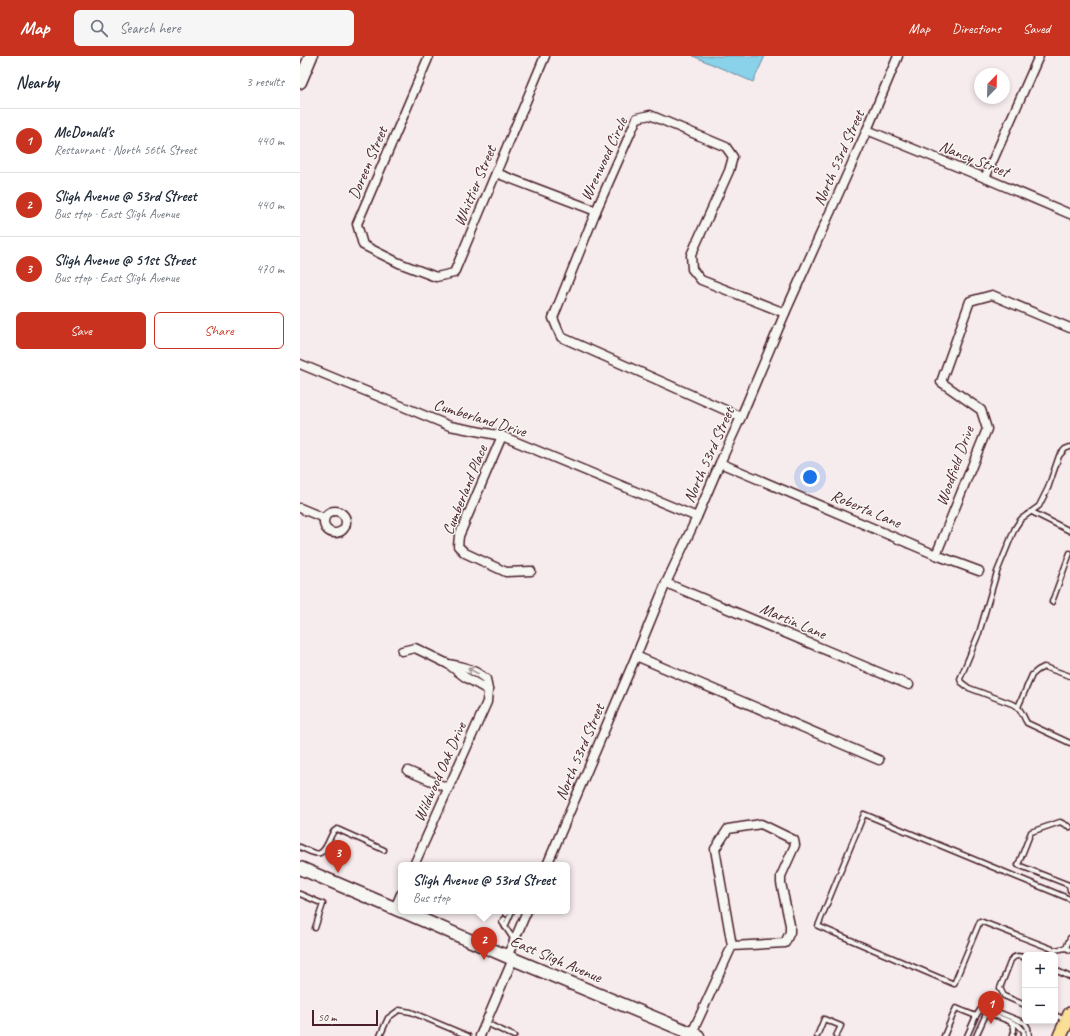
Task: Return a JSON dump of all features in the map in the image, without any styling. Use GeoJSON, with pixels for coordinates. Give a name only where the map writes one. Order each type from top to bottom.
{"type":"FeatureCollection","features":[{"type":"Feature","properties":{"kind":"main road"},"geometry":{"type":"LineString","coordinates":[[1060,1036],[1069,1017]]}},
{"type":"Feature","properties":{"kind":"street"},"geometry":{"type":"LineString","coordinates":[[300,82],[311,56]]}},
{"type":"Feature","properties":{"kind":"street","name":"Doreen Street"},"geometry":{"type":"LineString","coordinates":[[399,263],[363,245],[357,224],[429,56]]}},
{"type":"Feature","properties":{"kind":"street","name":"Whittier Street"},"geometry":{"type":"LineString","coordinates":[[399,263],[436,277],[454,273],[545,56]]}},
{"type":"Feature","properties":{"kind":"street","name":"North 53rd Street"},"geometry":{"type":"LineString","coordinates":[[548,862],[666,583],[742,417],[785,313],[867,130],[898,56]]}},
{"type":"Feature","properties":{"kind":"street"},"geometry":{"type":"LineString","coordinates":[[985,178],[1039,56]]}},
{"type":"Feature","properties":{"kind":"street","name":"Wrenwood Circle"},"geometry":{"type":"LineString","coordinates":[[742,417],[561,337],[553,318],[596,211],[637,118],[650,115],[726,147],[733,157],[729,171],[691,255],[692,269],[701,280],[785,313]]}},
{"type":"Feature","properties":{"kind":"street","name":"Nancy Street"},"geometry":{"type":"LineString","coordinates":[[867,130],[1070,214]]}},
{"type":"Feature","properties":{"kind":"street"},"geometry":{"type":"LineString","coordinates":[[496,173],[596,211]]}},
{"type":"Feature","properties":{"kind":"street","name":"Woodfield Drive"},"geometry":{"type":"LineString","coordinates":[[936,555],[987,429],[981,410],[941,382],[970,301],[992,295],[1070,328]]}},
{"type":"Feature","properties":{"kind":"street","name":"Cumberland Drive"},"geometry":{"type":"LineString","coordinates":[[300,364],[450,426],[502,436],[697,517]]}},
{"type":"Feature","properties":{"kind":"street","name":"Cumberland Place"},"geometry":{"type":"LineString","coordinates":[[502,436],[459,536],[458,546],[465,553],[506,572],[531,572]]}},
{"type":"Feature","properties":{"kind":"street","name":"Roberta Lane"},"geometry":{"type":"LineString","coordinates":[[720,463],[936,555],[979,571]]}},
{"type":"Feature","properties":{"kind":"street"},"geometry":{"type":"LineString","coordinates":[[300,508],[324,518]]}},
{"type":"Feature","properties":{"kind":"street","name":"Martin Lane"},"geometry":{"type":"LineString","coordinates":[[666,583],[909,685]]}},
{"type":"Feature","properties":{"kind":"street","name":"Wildwood Oak Drive"},"geometry":{"type":"LineString","coordinates":[[402,651],[415,648],[448,664],[464,666],[477,672],[486,680],[488,690],[487,702],[415,862]]}},
{"type":"Feature","properties":{"kind":"street"},"geometry":{"type":"LineString","coordinates":[[636,656],[879,760]]}},
{"type":"Feature","properties":{"kind":"street"},"geometry":{"type":"LineString","coordinates":[[408,771],[448,788]]}},
{"type":"Feature","properties":{"kind":"street"},"geometry":{"type":"LineString","coordinates":[[695,1035],[732,946],[715,849],[728,830],[761,824],[794,840],[795,845],[781,876],[790,932],[784,943],[732,946]]}},
{"type":"Feature","properties":{"kind":"street","name":"East Sligh Avenue"},"geometry":{"type":"LineString","coordinates":[[300,868],[398,910]]}},
{"type":"Feature","properties":{"kind":"street","name":"East Sligh Avenue"},"geometry":{"type":"LineString","coordinates":[[408,914],[695,1035]]}},
{"type":"Feature","properties":{"kind":"street"},"geometry":{"type":"LineString","coordinates":[[480,1036],[510,958],[514,940],[526,914]]}},
{"type":"Feature","properties":{"kind":"lane"},"geometry":{"type":"LineString","coordinates":[[1070,447],[1065,449],[1059,456],[1048,488],[1039,506],[1021,520],[1015,528],[997,572],[979,633],[960,679],[961,682],[969,688],[1009,702],[1018,707],[1027,724],[1070,743]]}},
{"type":"Feature","properties":{"kind":"lane"},"geometry":{"type":"LineString","coordinates":[[1032,512],[1070,530]]}},
{"type":"Feature","properties":{"kind":"lane"},"geometry":{"type":"LineString","coordinates":[[1052,602],[1070,553]]}},
{"type":"Feature","properties":{"kind":"lane"},"geometry":{"type":"LineString","coordinates":[[1018,707],[1032,675],[1038,670],[1044,667],[1070,676]]}},
{"type":"Feature","properties":{"kind":"lane"},"geometry":{"type":"LineString","coordinates":[[1070,899],[864,814],[818,926],[954,984],[980,921],[1055,950],[1068,949],[1070,938]]}},
{"type":"Feature","properties":{"kind":"lane"},"geometry":{"type":"LineString","coordinates":[[1070,827],[1060,822],[1031,832],[1018,865],[1069,885],[1070,890]]}},
{"type":"Feature","properties":{"kind":"lane"},"geometry":{"type":"LineString","coordinates":[[300,847],[314,854],[323,852],[332,833],[337,829],[384,850]]}},
{"type":"Feature","properties":{"kind":"lane"},"geometry":{"type":"LineString","coordinates":[[300,894],[323,904],[315,928]]}},
{"type":"Feature","properties":{"kind":"lane"},"geometry":{"type":"LineString","coordinates":[[505,927],[511,914]]}},
{"type":"Feature","properties":{"kind":"lane"},"geometry":{"type":"LineString","coordinates":[[504,919],[502,922],[514,940]]}},
{"type":"Feature","properties":{"kind":"lane"},"geometry":{"type":"LineString","coordinates":[[1022,957],[1018,955],[1014,956],[1011,960],[1000,988],[1004,996],[1022,1004]]}},
{"type":"Feature","properties":{"kind":"lane"},"geometry":{"type":"LineString","coordinates":[[1058,971],[1070,977]]}},
{"type":"Feature","properties":{"kind":"lane"},"geometry":{"type":"LineString","coordinates":[[944,1036],[956,1008],[976,1016]]}},
{"type":"Feature","properties":{"kind":"lane"},"geometry":{"type":"LineString","coordinates":[[967,1036],[980,1010],[988,1008],[1025,1023],[1028,1028],[1029,1036]]}},
{"type":"Feature","properties":{"kind":"lane"},"geometry":{"type":"LineString","coordinates":[[380,1036],[388,1018],[399,1010],[411,1012],[468,1036]]}},
{"type":"Feature","properties":{"kind":"lane"},"geometry":{"type":"LineString","coordinates":[[976,1036],[986,1014],[991,1014],[1018,1025],[1024,1033]]}},
{"type":"Feature","properties":{"kind":"lane"},"geometry":{"type":"LineString","coordinates":[[1058,1015],[1069,1017]]}},
{"type":"Feature","properties":{"kind":"lane"},"geometry":{"type":"LineString","coordinates":[[817,1036],[824,1019],[841,1026],[836,1036]]}},
{"type":"Feature","properties":{"kind":"lane"},"geometry":{"type":"LineString","coordinates":[[1011,1022],[1014,1028],[1013,1034]]}},
{"type":"Feature","properties":{"kind":"lane"},"geometry":{"type":"LineString","coordinates":[[486,1023],[514,1036]]}},
{"type":"Feature","properties":{"kind":"water"},"geometry":{"type":"Polygon","coordinates":[[[693,56],[765,56],[753,82],[693,56]]]}},
{"type":"Feature","properties":{"kind":"place","name":"Sligh Avenue @ 51st Street"},"geometry":{"type":"Point","coordinates":[338,873]}},
{"type":"Feature","properties":{"kind":"place","name":"Sligh Avenue @ 53rd Street"},"geometry":{"type":"Point","coordinates":[484,960]}},
{"type":"Feature","properties":{"kind":"place","name":"McDonald's"},"geometry":{"type":"Point","coordinates":[991,1024]}}]}
